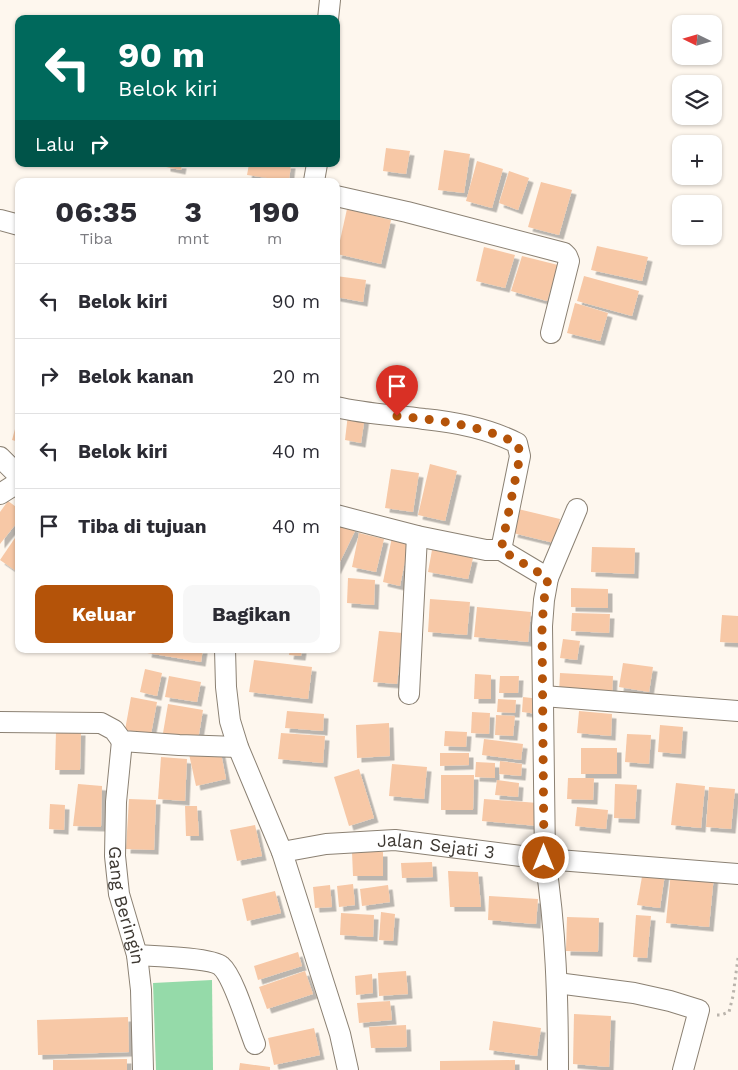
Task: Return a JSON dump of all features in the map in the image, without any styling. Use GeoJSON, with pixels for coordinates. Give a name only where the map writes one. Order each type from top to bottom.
{"type":"FeatureCollection","features":[{"type":"Feature","properties":{"kind":"street"},"geometry":{"type":"LineString","coordinates":[[328,15],[330,0]]}},
{"type":"Feature","properties":{"kind":"street"},"geometry":{"type":"LineString","coordinates":[[340,197],[407,212],[564,253],[569,261],[551,333]]}},
{"type":"Feature","properties":{"kind":"street"},"geometry":{"type":"LineString","coordinates":[[0,220],[15,224]]}},
{"type":"Feature","properties":{"kind":"street"},"geometry":{"type":"LineString","coordinates":[[340,408],[463,425],[504,436],[518,444],[520,456],[501,550]]}},
{"type":"Feature","properties":{"kind":"street"},"geometry":{"type":"LineString","coordinates":[[0,457],[15,472]]}},
{"type":"Feature","properties":{"kind":"street"},"geometry":{"type":"LineString","coordinates":[[0,494],[15,485]]}},
{"type":"Feature","properties":{"kind":"street"},"geometry":{"type":"LineString","coordinates":[[558,1070],[556,983],[550,890],[544,858],[542,626],[548,578],[577,509]]}},
{"type":"Feature","properties":{"kind":"street"},"geometry":{"type":"LineString","coordinates":[[340,516],[417,536],[486,550],[501,550],[548,578]]}},
{"type":"Feature","properties":{"kind":"street"},"geometry":{"type":"LineString","coordinates":[[409,694],[417,536]]}},
{"type":"Feature","properties":{"kind":"street"},"geometry":{"type":"LineString","coordinates":[[225,653],[230,721],[238,747],[282,852],[340,1034],[348,1070]]}},
{"type":"Feature","properties":{"kind":"street"},"geometry":{"type":"LineString","coordinates":[[544,696],[738,711]]}},
{"type":"Feature","properties":{"kind":"street"},"geometry":{"type":"LineString","coordinates":[[0,722],[100,723],[114,730],[122,741],[238,747]]}},
{"type":"Feature","properties":{"kind":"street","name":"Gang Beringin"},"geometry":{"type":"LineString","coordinates":[[122,741],[116,802],[115,856],[119,894],[137,955],[141,990],[143,1070]]}},
{"type":"Feature","properties":{"kind":"street","name":"Jalan Sejati 3"},"geometry":{"type":"LineString","coordinates":[[282,852],[326,844],[395,840],[544,858],[738,874]]}},
{"type":"Feature","properties":{"kind":"street"},"geometry":{"type":"LineString","coordinates":[[137,955],[202,960],[220,965],[230,978],[255,1044]]}},
{"type":"Feature","properties":{"kind":"street"},"geometry":{"type":"LineString","coordinates":[[556,983],[634,993],[699,1010],[683,1070]]}},
{"type":"Feature","properties":{"kind":"path"},"geometry":{"type":"LineString","coordinates":[[699,1010],[721,1015],[729,1012],[738,958]]}},
{"type":"Feature","properties":{"kind":"green space"},"geometry":{"type":"Polygon","coordinates":[[[212,980],[213,1070],[156,1070],[153,983],[212,980]]]}},
{"type":"Feature","properties":{"kind":"building"},"geometry":{"type":"Polygon","coordinates":[[[386,148],[410,151],[406,174],[383,171],[386,148]]]}},
{"type":"Feature","properties":{"kind":"building"},"geometry":{"type":"Polygon","coordinates":[[[444,150],[470,154],[464,193],[438,190],[444,150]]]}},
{"type":"Feature","properties":{"kind":"building"},"geometry":{"type":"Polygon","coordinates":[[[477,161],[503,169],[492,208],[466,201],[477,161]]]}},
{"type":"Feature","properties":{"kind":"building"},"geometry":{"type":"Polygon","coordinates":[[[166,167],[182,167],[181,170],[166,167]]]}},
{"type":"Feature","properties":{"kind":"building"},"geometry":{"type":"Polygon","coordinates":[[[248,167],[291,167],[289,178],[268,178],[247,175],[248,167]]]}},
{"type":"Feature","properties":{"kind":"building"},"geometry":{"type":"Polygon","coordinates":[[[509,171],[529,178],[518,210],[499,203],[509,171]]]}},
{"type":"Feature","properties":{"kind":"building"},"geometry":{"type":"Polygon","coordinates":[[[541,182],[572,190],[559,235],[528,227],[541,182]]]}},
{"type":"Feature","properties":{"kind":"building"},"geometry":{"type":"Polygon","coordinates":[[[347,209],[391,220],[381,264],[340,255],[340,240],[347,209]]]}},
{"type":"Feature","properties":{"kind":"building"},"geometry":{"type":"Polygon","coordinates":[[[597,246],[648,257],[642,281],[591,270],[597,246]]]}},
{"type":"Feature","properties":{"kind":"building"},"geometry":{"type":"Polygon","coordinates":[[[484,247],[515,255],[505,288],[476,281],[484,247]]]}},
{"type":"Feature","properties":{"kind":"building"},"geometry":{"type":"Polygon","coordinates":[[[522,256],[558,265],[547,301],[511,291],[522,256]]]}},
{"type":"Feature","properties":{"kind":"building"},"geometry":{"type":"Polygon","coordinates":[[[584,276],[639,291],[632,316],[577,301],[584,276]]]}},
{"type":"Feature","properties":{"kind":"building"},"geometry":{"type":"Polygon","coordinates":[[[340,277],[366,280],[363,302],[340,298],[340,277]]]}},
{"type":"Feature","properties":{"kind":"building"},"geometry":{"type":"Polygon","coordinates":[[[575,303],[608,313],[600,341],[567,333],[575,303]]]}},
{"type":"Feature","properties":{"kind":"building"},"geometry":{"type":"Polygon","coordinates":[[[348,414],[365,416],[361,443],[345,440],[348,414]]]}},
{"type":"Feature","properties":{"kind":"building"},"geometry":{"type":"Polygon","coordinates":[[[15,429],[15,441],[12,440],[15,429]]]}},
{"type":"Feature","properties":{"kind":"building"},"geometry":{"type":"Polygon","coordinates":[[[430,464],[457,471],[445,521],[418,515],[430,464]]]}},
{"type":"Feature","properties":{"kind":"building"},"geometry":{"type":"Polygon","coordinates":[[[391,469],[419,473],[413,512],[385,508],[391,469]]]}},
{"type":"Feature","properties":{"kind":"building"},"geometry":{"type":"Polygon","coordinates":[[[8,501],[15,506],[15,525],[0,544],[0,512],[8,501]]]}},
{"type":"Feature","properties":{"kind":"building"},"geometry":{"type":"Polygon","coordinates":[[[518,509],[560,519],[554,543],[513,533],[518,509]]]}},
{"type":"Feature","properties":{"kind":"building"},"geometry":{"type":"Polygon","coordinates":[[[341,522],[356,529],[340,562],[341,522]]]}},
{"type":"Feature","properties":{"kind":"building"},"geometry":{"type":"Polygon","coordinates":[[[359,533],[384,539],[376,572],[352,567],[359,533]]]}},
{"type":"Feature","properties":{"kind":"building"},"geometry":{"type":"Polygon","coordinates":[[[392,537],[409,541],[400,586],[383,582],[392,537]]]}},
{"type":"Feature","properties":{"kind":"building"},"geometry":{"type":"Polygon","coordinates":[[[15,538],[15,570],[0,560],[15,538]]]}},
{"type":"Feature","properties":{"kind":"building"},"geometry":{"type":"Polygon","coordinates":[[[592,547],[635,548],[634,574],[591,572],[592,547]]]}},
{"type":"Feature","properties":{"kind":"building"},"geometry":{"type":"Polygon","coordinates":[[[432,550],[473,558],[468,579],[428,572],[432,550]]]}},
{"type":"Feature","properties":{"kind":"building"},"geometry":{"type":"Polygon","coordinates":[[[348,578],[375,580],[374,605],[347,603],[348,578]]]}},
{"type":"Feature","properties":{"kind":"building"},"geometry":{"type":"Polygon","coordinates":[[[571,588],[608,589],[608,608],[571,607],[571,588]]]}},
{"type":"Feature","properties":{"kind":"building"},"geometry":{"type":"Polygon","coordinates":[[[430,599],[470,602],[467,635],[428,632],[430,599]]]}},
{"type":"Feature","properties":{"kind":"building"},"geometry":{"type":"Polygon","coordinates":[[[477,607],[531,612],[528,642],[474,637],[477,607]]]}},
{"type":"Feature","properties":{"kind":"building"},"geometry":{"type":"Polygon","coordinates":[[[572,613],[610,614],[609,633],[571,631],[572,613]]]}},
{"type":"Feature","properties":{"kind":"building"},"geometry":{"type":"Polygon","coordinates":[[[722,615],[738,616],[738,643],[720,642],[722,615]]]}},
{"type":"Feature","properties":{"kind":"building"},"geometry":{"type":"Polygon","coordinates":[[[379,631],[403,633],[397,684],[373,682],[379,631]]]}},
{"type":"Feature","properties":{"kind":"building"},"geometry":{"type":"Polygon","coordinates":[[[563,639],[580,641],[577,660],[560,658],[563,639]]]}},
{"type":"Feature","properties":{"kind":"building"},"geometry":{"type":"Polygon","coordinates":[[[147,653],[202,653],[201,662],[147,653]]]}},
{"type":"Feature","properties":{"kind":"building"},"geometry":{"type":"Polygon","coordinates":[[[289,653],[301,653],[301,656],[289,655],[289,653]]]}},
{"type":"Feature","properties":{"kind":"building"},"geometry":{"type":"Polygon","coordinates":[[[254,660],[312,667],[308,699],[249,692],[254,660]]]}},
{"type":"Feature","properties":{"kind":"building"},"geometry":{"type":"Polygon","coordinates":[[[623,663],[653,667],[649,692],[619,687],[623,663]]]}},
{"type":"Feature","properties":{"kind":"building"},"geometry":{"type":"Polygon","coordinates":[[[145,669],[162,673],[157,696],[140,692],[145,669]]]}},
{"type":"Feature","properties":{"kind":"building"},"geometry":{"type":"Polygon","coordinates":[[[560,673],[613,676],[612,696],[559,693],[560,673]]]}},
{"type":"Feature","properties":{"kind":"building"},"geometry":{"type":"Polygon","coordinates":[[[475,674],[491,675],[491,699],[474,699],[475,674]]]}},
{"type":"Feature","properties":{"kind":"building"},"geometry":{"type":"Polygon","coordinates":[[[169,676],[201,682],[197,702],[165,697],[169,676]]]}},
{"type":"Feature","properties":{"kind":"building"},"geometry":{"type":"Polygon","coordinates":[[[500,676],[519,676],[518,693],[499,693],[500,676]]]}},
{"type":"Feature","properties":{"kind":"building"},"geometry":{"type":"Polygon","coordinates":[[[131,697],[157,702],[151,734],[125,730],[131,697]]]}},
{"type":"Feature","properties":{"kind":"building"},"geometry":{"type":"Polygon","coordinates":[[[523,697],[540,699],[538,714],[522,712],[523,697]]]}},
{"type":"Feature","properties":{"kind":"building"},"geometry":{"type":"Polygon","coordinates":[[[498,699],[516,700],[515,713],[497,712],[498,699]]]}},
{"type":"Feature","properties":{"kind":"building"},"geometry":{"type":"Polygon","coordinates":[[[168,704],[203,710],[198,740],[163,733],[168,704]]]}},
{"type":"Feature","properties":{"kind":"building"},"geometry":{"type":"Polygon","coordinates":[[[287,711],[324,714],[323,731],[285,728],[287,711]]]}},
{"type":"Feature","properties":{"kind":"building"},"geometry":{"type":"Polygon","coordinates":[[[579,711],[612,714],[611,736],[577,733],[579,711]]]}},
{"type":"Feature","properties":{"kind":"building"},"geometry":{"type":"Polygon","coordinates":[[[472,712],[490,713],[489,734],[471,733],[472,712]]]}},
{"type":"Feature","properties":{"kind":"building"},"geometry":{"type":"Polygon","coordinates":[[[496,715],[515,716],[513,736],[495,735],[496,715]]]}},
{"type":"Feature","properties":{"kind":"building"},"geometry":{"type":"Polygon","coordinates":[[[389,723],[390,756],[357,758],[356,725],[389,723]]]}},
{"type":"Feature","properties":{"kind":"building"},"geometry":{"type":"Polygon","coordinates":[[[660,725],[683,727],[681,754],[658,752],[660,725]]]}},
{"type":"Feature","properties":{"kind":"building"},"geometry":{"type":"Polygon","coordinates":[[[56,731],[81,731],[80,770],[55,770],[56,731]]]}},
{"type":"Feature","properties":{"kind":"building"},"geometry":{"type":"Polygon","coordinates":[[[445,731],[467,732],[466,747],[444,746],[445,731]]]}},
{"type":"Feature","properties":{"kind":"building"},"geometry":{"type":"Polygon","coordinates":[[[281,733],[325,736],[323,763],[278,759],[281,733]]]}},
{"type":"Feature","properties":{"kind":"building"},"geometry":{"type":"Polygon","coordinates":[[[627,734],[651,735],[649,764],[625,762],[627,734]]]}},
{"type":"Feature","properties":{"kind":"building"},"geometry":{"type":"Polygon","coordinates":[[[484,739],[523,744],[521,760],[482,755],[484,739]]]}},
{"type":"Feature","properties":{"kind":"building"},"geometry":{"type":"Polygon","coordinates":[[[220,748],[226,779],[196,786],[189,754],[220,748]]]}},
{"type":"Feature","properties":{"kind":"building"},"geometry":{"type":"Polygon","coordinates":[[[581,748],[617,748],[617,774],[581,774],[581,748]]]}},
{"type":"Feature","properties":{"kind":"building"},"geometry":{"type":"Polygon","coordinates":[[[440,753],[469,753],[469,765],[440,766],[440,753]]]}},
{"type":"Feature","properties":{"kind":"building"},"geometry":{"type":"Polygon","coordinates":[[[161,757],[187,759],[185,801],[158,799],[161,757]]]}},
{"type":"Feature","properties":{"kind":"building"},"geometry":{"type":"Polygon","coordinates":[[[500,761],[522,764],[521,776],[499,774],[500,761]]]}},
{"type":"Feature","properties":{"kind":"building"},"geometry":{"type":"Polygon","coordinates":[[[476,762],[495,763],[495,778],[475,777],[476,762]]]}},
{"type":"Feature","properties":{"kind":"building"},"geometry":{"type":"Polygon","coordinates":[[[392,764],[427,767],[424,799],[389,796],[392,764]]]}},
{"type":"Feature","properties":{"kind":"building"},"geometry":{"type":"Polygon","coordinates":[[[359,769],[374,818],[349,826],[334,777],[359,769]]]}},
{"type":"Feature","properties":{"kind":"building"},"geometry":{"type":"Polygon","coordinates":[[[441,775],[474,775],[473,810],[441,810],[441,775]]]}},
{"type":"Feature","properties":{"kind":"building"},"geometry":{"type":"Polygon","coordinates":[[[568,778],[594,778],[593,800],[567,799],[568,778]]]}},
{"type":"Feature","properties":{"kind":"building"},"geometry":{"type":"Polygon","coordinates":[[[497,780],[519,783],[518,797],[495,795],[497,780]]]}},
{"type":"Feature","properties":{"kind":"building"},"geometry":{"type":"Polygon","coordinates":[[[676,783],[705,786],[701,828],[671,825],[676,783]]]}},
{"type":"Feature","properties":{"kind":"building"},"geometry":{"type":"Polygon","coordinates":[[[78,784],[102,786],[101,827],[73,826],[78,784]]]}},
{"type":"Feature","properties":{"kind":"building"},"geometry":{"type":"Polygon","coordinates":[[[615,784],[637,785],[635,819],[614,818],[615,784]]]}},
{"type":"Feature","properties":{"kind":"building"},"geometry":{"type":"Polygon","coordinates":[[[709,787],[735,789],[731,829],[706,827],[709,787]]]}},
{"type":"Feature","properties":{"kind":"building"},"geometry":{"type":"Polygon","coordinates":[[[129,799],[156,800],[154,850],[126,849],[129,799]]]}},
{"type":"Feature","properties":{"kind":"building"},"geometry":{"type":"Polygon","coordinates":[[[484,799],[538,803],[537,826],[482,821],[484,799]]]}},
{"type":"Feature","properties":{"kind":"building"},"geometry":{"type":"Polygon","coordinates":[[[50,804],[65,805],[64,830],[49,829],[50,804]]]}},
{"type":"Feature","properties":{"kind":"building"},"geometry":{"type":"Polygon","coordinates":[[[185,806],[197,806],[199,836],[186,836],[185,806]]]}},
{"type":"Feature","properties":{"kind":"building"},"geometry":{"type":"Polygon","coordinates":[[[577,807],[608,810],[606,829],[575,826],[577,807]]]}},
{"type":"Feature","properties":{"kind":"building"},"geometry":{"type":"Polygon","coordinates":[[[255,825],[262,856],[237,861],[230,830],[255,825]]]}},
{"type":"Feature","properties":{"kind":"building"},"geometry":{"type":"Polygon","coordinates":[[[352,852],[383,852],[383,876],[353,876],[352,852]]]}},
{"type":"Feature","properties":{"kind":"building"},"geometry":{"type":"Polygon","coordinates":[[[432,862],[433,877],[402,878],[401,863],[432,862]]]}},
{"type":"Feature","properties":{"kind":"building"},"geometry":{"type":"Polygon","coordinates":[[[448,871],[478,872],[481,907],[450,907],[448,871]]]}},
{"type":"Feature","properties":{"kind":"building"},"geometry":{"type":"Polygon","coordinates":[[[643,871],[665,874],[660,908],[637,905],[643,871]]]}},
{"type":"Feature","properties":{"kind":"building"},"geometry":{"type":"Polygon","coordinates":[[[671,871],[714,875],[709,927],[666,923],[671,871]]]}},
{"type":"Feature","properties":{"kind":"building"},"geometry":{"type":"Polygon","coordinates":[[[353,884],[355,905],[339,907],[337,886],[353,884]]]}},
{"type":"Feature","properties":{"kind":"building"},"geometry":{"type":"Polygon","coordinates":[[[330,885],[332,907],[315,908],[313,887],[330,885]]]}},
{"type":"Feature","properties":{"kind":"building"},"geometry":{"type":"Polygon","coordinates":[[[388,885],[390,902],[362,906],[360,889],[388,885]]]}},
{"type":"Feature","properties":{"kind":"building"},"geometry":{"type":"Polygon","coordinates":[[[275,891],[281,913],[247,921],[242,899],[275,891]]]}},
{"type":"Feature","properties":{"kind":"building"},"geometry":{"type":"Polygon","coordinates":[[[489,896],[538,899],[536,924],[488,920],[489,896]]]}},
{"type":"Feature","properties":{"kind":"building"},"geometry":{"type":"Polygon","coordinates":[[[381,912],[395,914],[393,941],[379,940],[381,912]]]}},
{"type":"Feature","properties":{"kind":"building"},"geometry":{"type":"Polygon","coordinates":[[[341,913],[374,915],[373,937],[340,935],[341,913]]]}},
{"type":"Feature","properties":{"kind":"building"},"geometry":{"type":"Polygon","coordinates":[[[636,915],[651,916],[647,958],[633,957],[636,915]]]}},
{"type":"Feature","properties":{"kind":"building"},"geometry":{"type":"Polygon","coordinates":[[[567,917],[599,918],[598,952],[566,951],[567,917]]]}},
{"type":"Feature","properties":{"kind":"building"},"geometry":{"type":"Polygon","coordinates":[[[298,952],[302,966],[258,980],[254,966],[298,952]]]}},
{"type":"Feature","properties":{"kind":"building"},"geometry":{"type":"Polygon","coordinates":[[[305,971],[313,994],[267,1009],[259,987],[305,971]]]}},
{"type":"Feature","properties":{"kind":"building"},"geometry":{"type":"Polygon","coordinates":[[[406,971],[408,994],[379,996],[378,973],[406,971]]]}},
{"type":"Feature","properties":{"kind":"building"},"geometry":{"type":"Polygon","coordinates":[[[372,974],[373,993],[356,995],[355,976],[372,974]]]}},
{"type":"Feature","properties":{"kind":"building"},"geometry":{"type":"Polygon","coordinates":[[[390,1001],[392,1020],[359,1023],[357,1003],[390,1001]]]}},
{"type":"Feature","properties":{"kind":"building"},"geometry":{"type":"Polygon","coordinates":[[[574,1014],[611,1016],[609,1067],[573,1064],[574,1014]]]}},
{"type":"Feature","properties":{"kind":"building"},"geometry":{"type":"Polygon","coordinates":[[[128,1017],[129,1052],[38,1055],[37,1020],[128,1017]]]}},
{"type":"Feature","properties":{"kind":"building"},"geometry":{"type":"Polygon","coordinates":[[[493,1021],[541,1028],[537,1056],[489,1050],[493,1021]]]}},
{"type":"Feature","properties":{"kind":"building"},"geometry":{"type":"Polygon","coordinates":[[[406,1025],[407,1047],[371,1048],[369,1027],[406,1025]]]}},
{"type":"Feature","properties":{"kind":"building"},"geometry":{"type":"Polygon","coordinates":[[[314,1028],[320,1055],[274,1065],[268,1038],[314,1028]]]}},
{"type":"Feature","properties":{"kind":"building"},"geometry":{"type":"Polygon","coordinates":[[[127,1059],[127,1070],[53,1070],[53,1060],[127,1059]]]}},
{"type":"Feature","properties":{"kind":"building"},"geometry":{"type":"Polygon","coordinates":[[[515,1060],[515,1070],[440,1070],[440,1061],[515,1060]]]}},
{"type":"Feature","properties":{"kind":"building"},"geometry":{"type":"Polygon","coordinates":[[[240,1063],[270,1067],[270,1070],[239,1070],[240,1063]]]}},
{"type":"Feature","properties":{"kind":"route"},"geometry":{"type":"LineString","coordinates":[[397,416],[463,425],[504,436],[518,444],[520,456],[501,550],[548,578],[542,626],[544,858]]}}]}
